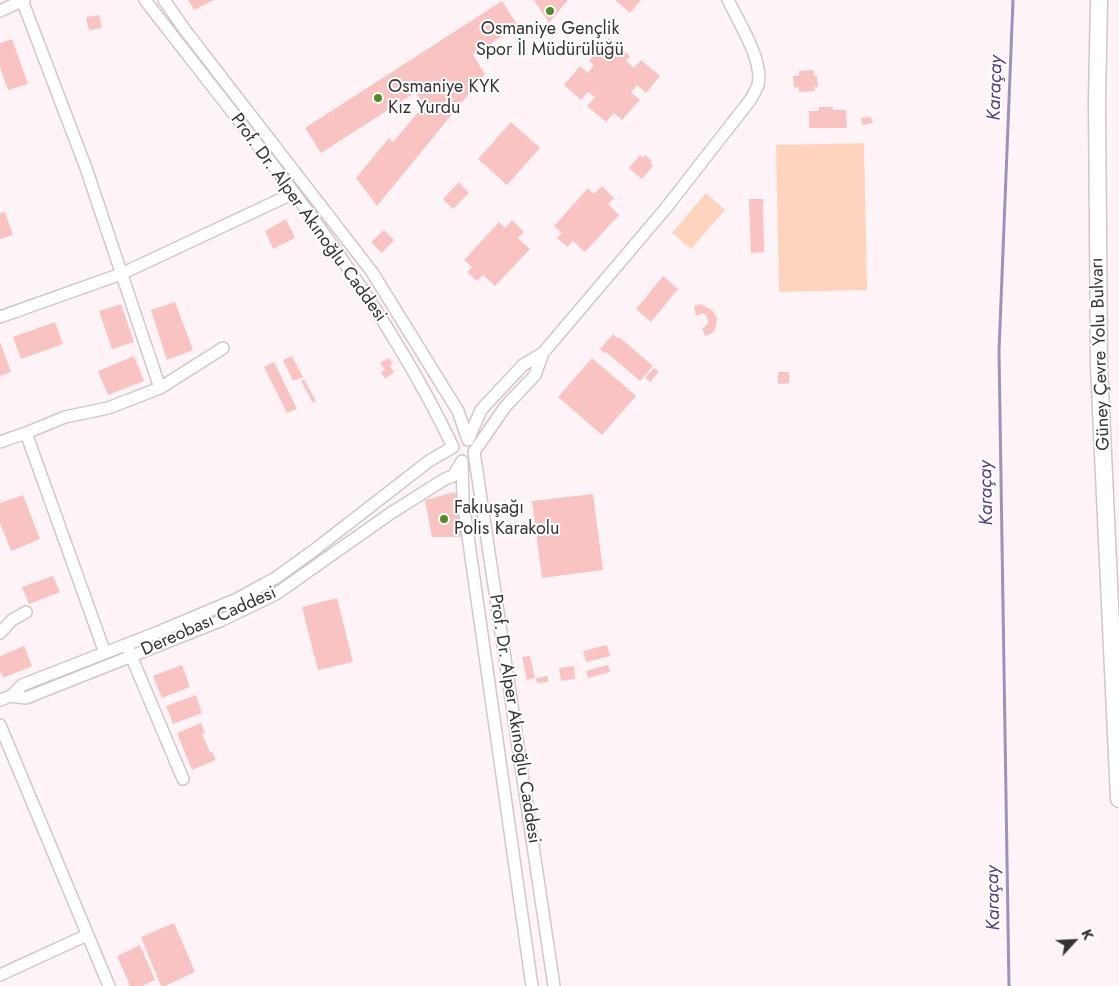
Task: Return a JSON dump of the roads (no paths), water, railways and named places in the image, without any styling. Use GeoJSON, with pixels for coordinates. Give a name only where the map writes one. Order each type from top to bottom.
{"type":"FeatureCollection","features":[{"type":"Feature","properties":{"kind":"highway","name":"Güney Çevre Yolu Bulvarı"},"geometry":{"type":"LineString","coordinates":[[1099,0],[1097,101],[1099,366],[1119,799]]}},
{"type":"Feature","properties":{"kind":"street"},"geometry":{"type":"LineString","coordinates":[[0,11],[23,0],[86,168],[160,388]]}},
{"type":"Feature","properties":{"kind":"street","name":"Prof. Dr. Alper Akınoğlu Caddesi"},"geometry":{"type":"LineString","coordinates":[[144,0],[294,193],[371,301],[447,433],[449,450]]}},
{"type":"Feature","properties":{"kind":"street","name":"Prof. Dr. Alper Akınoğlu Caddesi"},"geometry":{"type":"LineString","coordinates":[[164,0],[185,30],[372,272],[458,411],[468,440]]}},
{"type":"Feature","properties":{"kind":"street"},"geometry":{"type":"LineString","coordinates":[[468,440],[481,410],[523,365],[543,353],[666,208],[751,100],[758,84],[757,64],[728,0]]}},
{"type":"Feature","properties":{"kind":"street"},"geometry":{"type":"LineString","coordinates":[[0,317],[121,274],[294,193]]}},
{"type":"Feature","properties":{"kind":"street"},"geometry":{"type":"LineString","coordinates":[[0,442],[65,417],[108,408],[160,388],[224,348]]}},
{"type":"Feature","properties":{"kind":"street"},"geometry":{"type":"LineString","coordinates":[[462,487],[453,476],[462,461],[471,458],[505,407],[535,375],[543,353]]}},
{"type":"Feature","properties":{"kind":"street"},"geometry":{"type":"LineString","coordinates":[[458,411],[479,414]]}},
{"type":"Feature","properties":{"kind":"street"},"geometry":{"type":"LineString","coordinates":[[26,433],[105,653]]}},
{"type":"Feature","properties":{"kind":"street"},"geometry":{"type":"LineString","coordinates":[[468,440],[473,445],[474,452]]}},
{"type":"Feature","properties":{"kind":"street"},"geometry":{"type":"LineString","coordinates":[[462,461],[449,450],[458,441],[468,440]]}},
{"type":"Feature","properties":{"kind":"street","name":"Dereobası Caddesi"},"geometry":{"type":"LineString","coordinates":[[6,698],[22,686],[237,599],[277,577],[429,460],[449,450]]}},
{"type":"Feature","properties":{"kind":"street","name":"Prof. Dr. Alper Akınoğlu Caddesi"},"geometry":{"type":"LineString","coordinates":[[474,452],[554,986]]}},
{"type":"Feature","properties":{"kind":"street","name":"Prof. Dr. Alper Akınoğlu Caddesi"},"geometry":{"type":"LineString","coordinates":[[462,461],[464,511],[532,986]]}},
{"type":"Feature","properties":{"kind":"street","name":"Dereobası Caddesi"},"geometry":{"type":"LineString","coordinates":[[6,698],[26,698],[220,621],[276,594],[390,513],[446,478],[453,476]]}},
{"type":"Feature","properties":{"kind":"street"},"geometry":{"type":"LineString","coordinates":[[0,633],[12,620],[26,612]]}},
{"type":"Feature","properties":{"kind":"street"},"geometry":{"type":"LineString","coordinates":[[126,644],[182,779]]}},
{"type":"Feature","properties":{"kind":"street"},"geometry":{"type":"LineString","coordinates":[[0,725],[109,986]]}},
{"type":"Feature","properties":{"kind":"street"},"geometry":{"type":"LineString","coordinates":[[0,975],[87,935]]}},
{"type":"Feature","properties":{"kind":"waterway","name":"Karaçay"},"geometry":{"type":"LineString","coordinates":[[1009,986],[999,351],[1013,0]]}},
{"type":"Feature","properties":{"kind":"place","name":"Osmaniye Gençlik Spor İl Müdürülüğü"},"geometry":{"type":"Point","coordinates":[550,11]}},
{"type":"Feature","properties":{"kind":"place","name":"Osmaniye KYK Kız Yurdu"},"geometry":{"type":"Point","coordinates":[378,98]}},
{"type":"Feature","properties":{"kind":"place","name":"Fakıuşağı Polis Karakolu"},"geometry":{"type":"Point","coordinates":[444,519]}}]}
